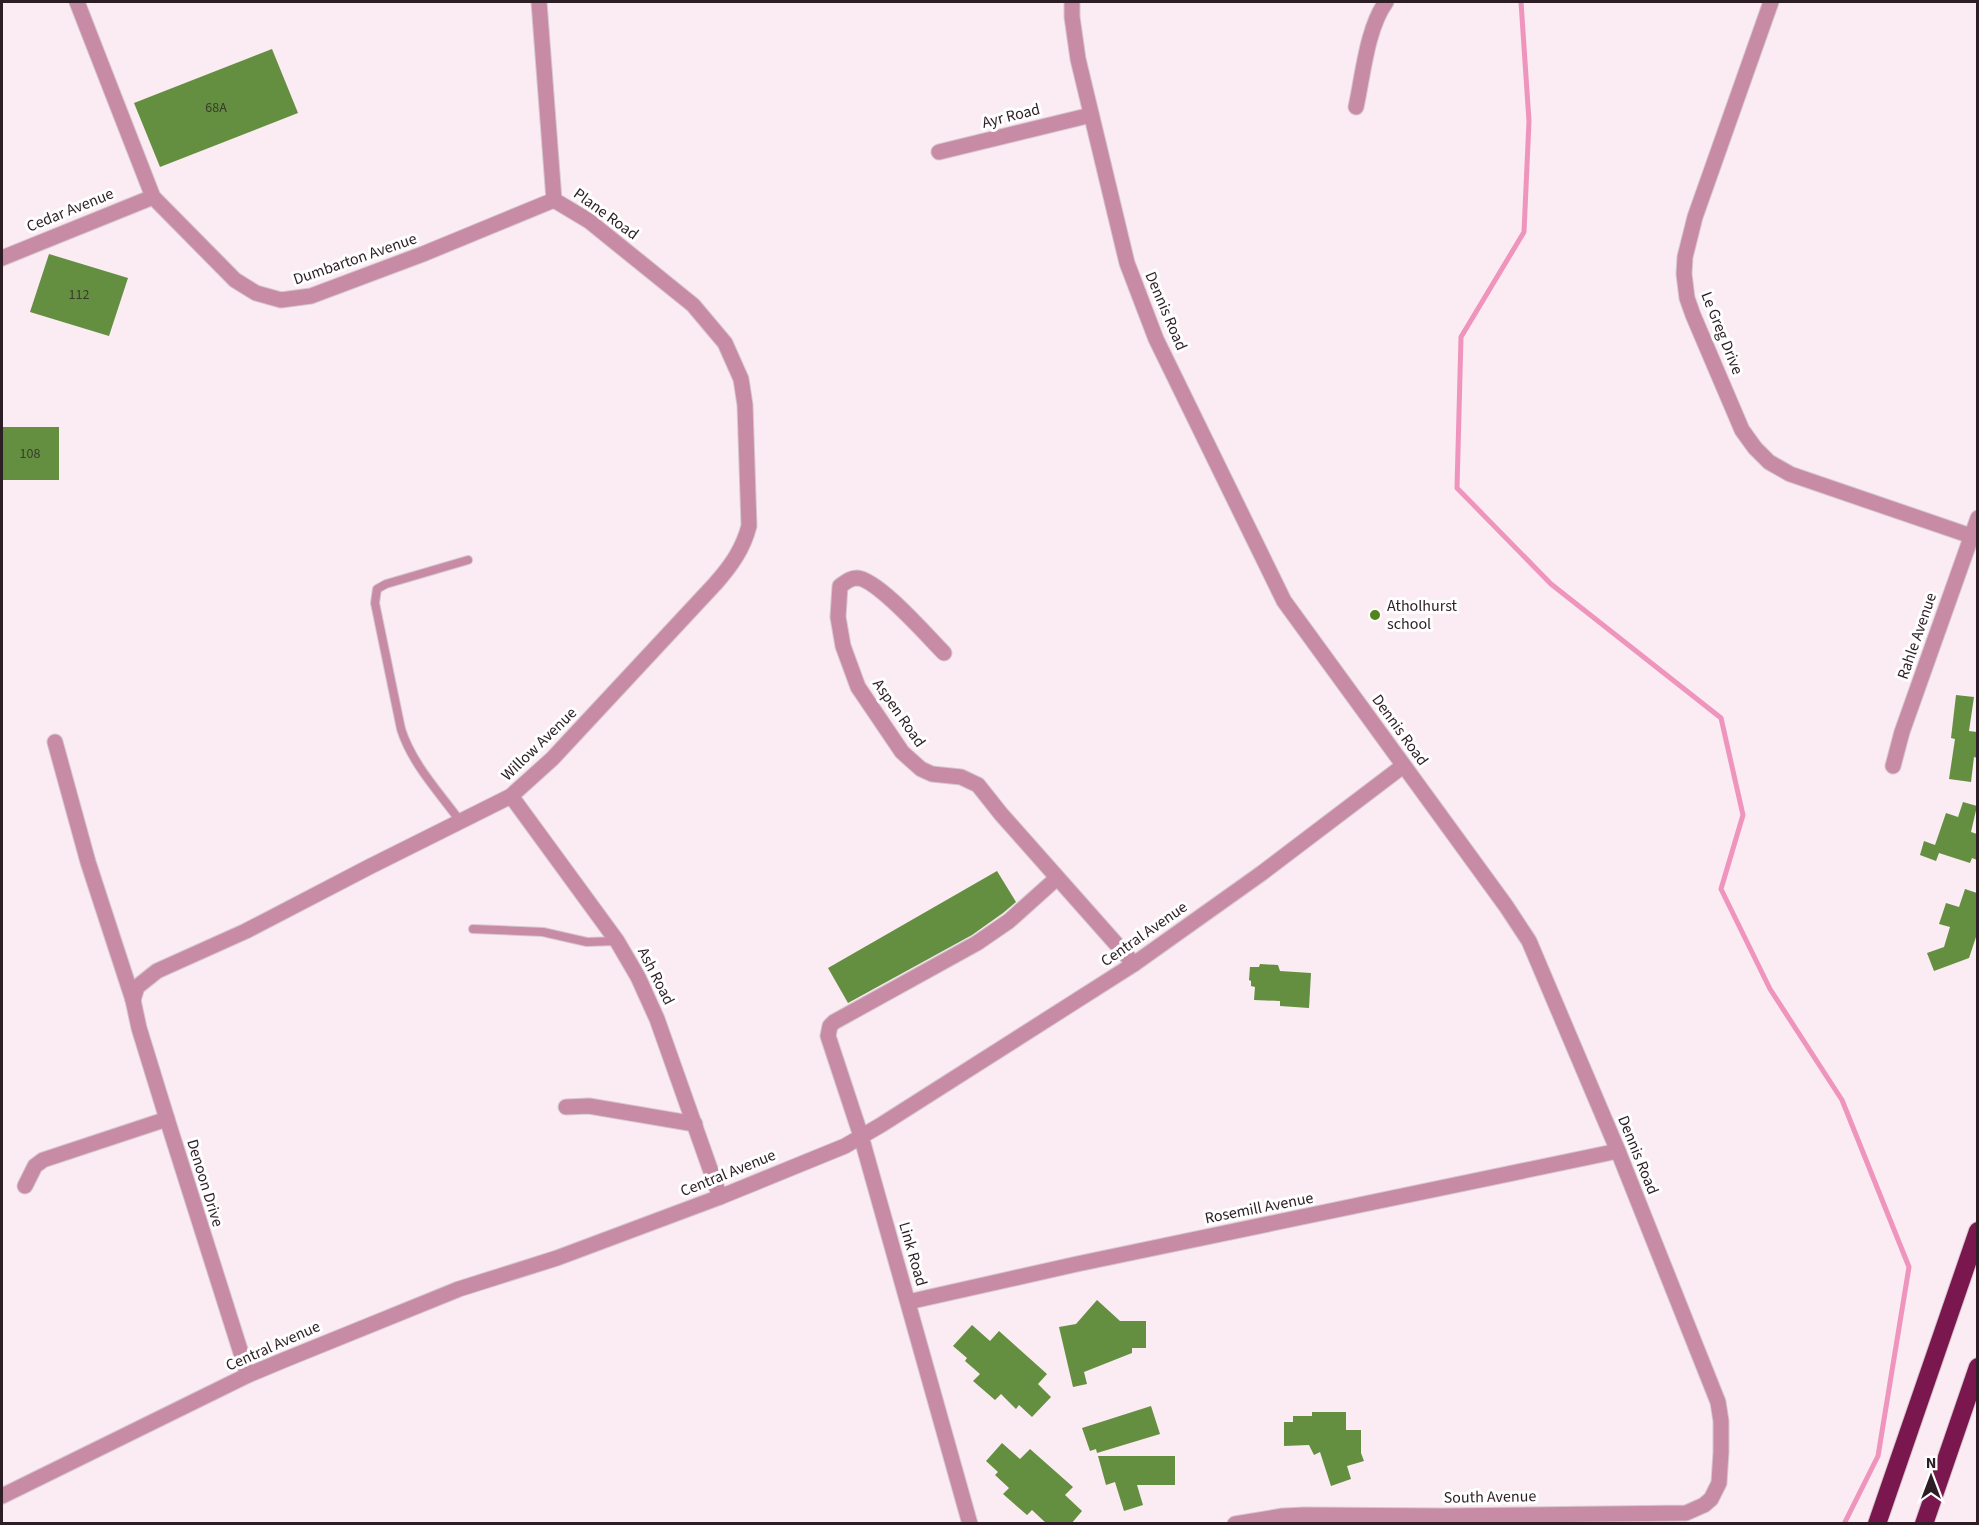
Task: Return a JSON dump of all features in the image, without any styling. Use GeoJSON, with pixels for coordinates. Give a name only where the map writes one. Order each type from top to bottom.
{"type":"FeatureCollection","features":[{"type":"Feature","properties":{"kind":"highway"},"geometry":{"type":"LineString","coordinates":[[1877,1524],[1977,1232]]}},
{"type":"Feature","properties":{"kind":"highway"},"geometry":{"type":"LineString","coordinates":[[1924,1524],[1977,1367]]}},
{"type":"Feature","properties":{"kind":"street","name":"Dumbarton Avenue"},"geometry":{"type":"LineString","coordinates":[[77,2],[153,197],[235,279],[256,293],[280,300],[311,296],[423,254],[554,200]]}},
{"type":"Feature","properties":{"kind":"street","name":"Plane Road"},"geometry":{"type":"LineString","coordinates":[[539,2],[554,200],[589,221],[693,305],[725,343],[741,380]]}},
{"type":"Feature","properties":{"kind":"street","name":"Dennis Road"},"geometry":{"type":"LineString","coordinates":[[1072,2],[1078,59],[1127,263],[1156,339],[1284,601],[1506,906],[1529,941],[1618,1151],[1718,1402],[1721,1421],[1720,1470]]}},
{"type":"Feature","properties":{"kind":"street"},"geometry":{"type":"LineString","coordinates":[[1356,107],[1372,34],[1386,2]]}},
{"type":"Feature","properties":{"kind":"street","name":"Le Greg Drive"},"geometry":{"type":"LineString","coordinates":[[1771,2],[1695,217],[1687,247],[1684,282],[1693,315],[1742,430],[1769,462],[1790,474],[1971,536]]}},
{"type":"Feature","properties":{"kind":"street","name":"Ayr Road"},"geometry":{"type":"LineString","coordinates":[[939,152],[1091,115]]}},
{"type":"Feature","properties":{"kind":"street","name":"Cedar Avenue"},"geometry":{"type":"LineString","coordinates":[[2,258],[153,197]]}},
{"type":"Feature","properties":{"kind":"street","name":"Willow Avenue"},"geometry":{"type":"LineString","coordinates":[[134,1000],[137,987],[157,971],[246,931],[512,796],[552,759],[715,584],[736,558],[745,541],[749,526],[745,405],[741,380]]}},
{"type":"Feature","properties":{"kind":"street","name":"Rahle Avenue"},"geometry":{"type":"LineString","coordinates":[[1893,766],[1902,732],[1977,518]]}},
{"type":"Feature","properties":{"kind":"street","name":"Aspen Road"},"geometry":{"type":"LineString","coordinates":[[944,653],[882,591],[873,585],[855,578],[847,580],[840,586],[838,617],[843,646],[858,687],[902,752],[921,769],[932,774],[962,777],[978,785],[1000,814],[1134,964]]}},
{"type":"Feature","properties":{"kind":"street","name":"Denoon Drive"},"geometry":{"type":"LineString","coordinates":[[55,742],[88,862],[134,1000],[139,1028],[248,1375]]}},
{"type":"Feature","properties":{"kind":"street","name":"Central Avenue"},"geometry":{"type":"LineString","coordinates":[[2,1496],[248,1375],[340,1336],[459,1289],[557,1258],[720,1197],[845,1146],[1134,964],[1262,873],[1403,766]]}},
{"type":"Feature","properties":{"kind":"street","name":"Ash Road"},"geometry":{"type":"LineString","coordinates":[[512,796],[617,941],[638,977],[657,1019],[720,1197]]}},
{"type":"Feature","properties":{"kind":"street","name":"Link Road"},"geometry":{"type":"LineString","coordinates":[[970,1524],[861,1136],[828,1030],[834,1022],[977,943],[1010,921],[1057,878]]}},
{"type":"Feature","properties":{"kind":"street"},"geometry":{"type":"LineString","coordinates":[[566,1107],[589,1106],[695,1124]]}},
{"type":"Feature","properties":{"kind":"street"},"geometry":{"type":"LineString","coordinates":[[25,1186],[35,1166],[43,1160],[167,1119]]}},
{"type":"Feature","properties":{"kind":"street","name":"Rosemill Avenue"},"geometry":{"type":"LineString","coordinates":[[908,1302],[1155,1247],[1618,1151]]}},
{"type":"Feature","properties":{"kind":"street","name":"South Avenue"},"geometry":{"type":"LineString","coordinates":[[1235,1524],[1283,1515],[1686,1513],[1704,1505],[1711,1499],[1716,1490],[1720,1470]]}},
{"type":"Feature","properties":{"kind":"lane"},"geometry":{"type":"LineString","coordinates":[[460,821],[407,746],[401,729],[375,603],[377,589],[386,584],[468,560]]}},
{"type":"Feature","properties":{"kind":"lane"},"geometry":{"type":"LineString","coordinates":[[473,929],[543,932],[586,942],[617,941]]}},
{"type":"Feature","properties":{"kind":"building"},"geometry":{"type":"Polygon","coordinates":[[[272,49],[298,113],[160,167],[134,103],[272,49]]]}},
{"type":"Feature","properties":{"kind":"building"},"geometry":{"type":"Polygon","coordinates":[[[49,254],[128,278],[109,336],[30,312],[49,254]]]}},
{"type":"Feature","properties":{"kind":"building"},"geometry":{"type":"Polygon","coordinates":[[[2,427],[59,427],[59,480],[2,480],[2,427]]]}},
{"type":"Feature","properties":{"kind":"building"},"geometry":{"type":"Polygon","coordinates":[[[1956,695],[1974,697],[1969,731],[1977,732],[1977,758],[1974,757],[1971,782],[1949,779],[1955,739],[1951,738],[1956,695]]]}},
{"type":"Feature","properties":{"kind":"building"},"geometry":{"type":"Polygon","coordinates":[[[1963,802],[1977,806],[1971,832],[1977,834],[1977,860],[1972,858],[1970,863],[1939,853],[1936,861],[1920,855],[1924,841],[1935,845],[1946,813],[1958,817],[1963,802]]]}},
{"type":"Feature","properties":{"kind":"building"},"geometry":{"type":"Polygon","coordinates":[[[997,871],[1016,902],[972,935],[848,1003],[828,968],[997,871]]]}},
{"type":"Feature","properties":{"kind":"building"},"geometry":{"type":"Polygon","coordinates":[[[1965,889],[1977,893],[1977,934],[1969,958],[1934,971],[1927,953],[1944,947],[1950,927],[1939,924],[1946,903],[1959,907],[1965,889]]]}},
{"type":"Feature","properties":{"kind":"building"},"geometry":{"type":"Polygon","coordinates":[[[1260,964],[1278,965],[1280,971],[1311,973],[1309,1008],[1280,1006],[1280,1001],[1254,1000],[1255,987],[1251,986],[1249,980],[1250,967],[1259,967],[1260,964]]]}},
{"type":"Feature","properties":{"kind":"building"},"geometry":{"type":"Polygon","coordinates":[[[1097,1300],[1120,1321],[1146,1321],[1146,1348],[1132,1348],[1132,1353],[1084,1372],[1087,1384],[1073,1387],[1059,1327],[1076,1324],[1097,1300]]]}},
{"type":"Feature","properties":{"kind":"building"},"geometry":{"type":"Polygon","coordinates":[[[972,1325],[990,1341],[999,1331],[1047,1374],[1038,1384],[1051,1397],[1032,1417],[1019,1405],[1016,1409],[1001,1394],[995,1400],[973,1381],[980,1374],[953,1346],[972,1325]]]}},
{"type":"Feature","properties":{"kind":"building"},"geometry":{"type":"Polygon","coordinates":[[[1151,1406],[1160,1434],[1097,1453],[1096,1449],[1090,1451],[1082,1428],[1151,1406]]]}},
{"type":"Feature","properties":{"kind":"building"},"geometry":{"type":"Polygon","coordinates":[[[1312,1412],[1346,1412],[1346,1430],[1361,1430],[1361,1453],[1364,1461],[1347,1466],[1351,1479],[1331,1486],[1320,1452],[1314,1455],[1309,1445],[1284,1446],[1284,1422],[1293,1422],[1293,1416],[1312,1416],[1312,1412]]]}},
{"type":"Feature","properties":{"kind":"building"},"geometry":{"type":"Polygon","coordinates":[[[1002,1443],[1020,1459],[1030,1449],[1073,1487],[1065,1495],[1082,1511],[1071,1524],[1047,1524],[1032,1510],[1027,1515],[1003,1494],[1009,1488],[995,1475],[998,1472],[986,1461],[1002,1443]]]}},
{"type":"Feature","properties":{"kind":"building"},"geometry":{"type":"Polygon","coordinates":[[[1098,1456],[1175,1456],[1175,1485],[1137,1485],[1143,1505],[1124,1511],[1115,1482],[1106,1485],[1098,1456]]]}},
{"type":"Feature","properties":{"kind":"waterway"},"geometry":{"type":"LineString","coordinates":[[1521,2],[1529,121],[1524,232],[1461,337],[1457,488],[1551,584],[1721,718],[1743,815],[1721,889],[1770,989],[1842,1100],[1909,1267],[1878,1456],[1844,1524]]}},
{"type":"Feature","properties":{"kind":"place","name":"Atholhurst school"},"geometry":{"type":"Point","coordinates":[1375,615]}}]}
